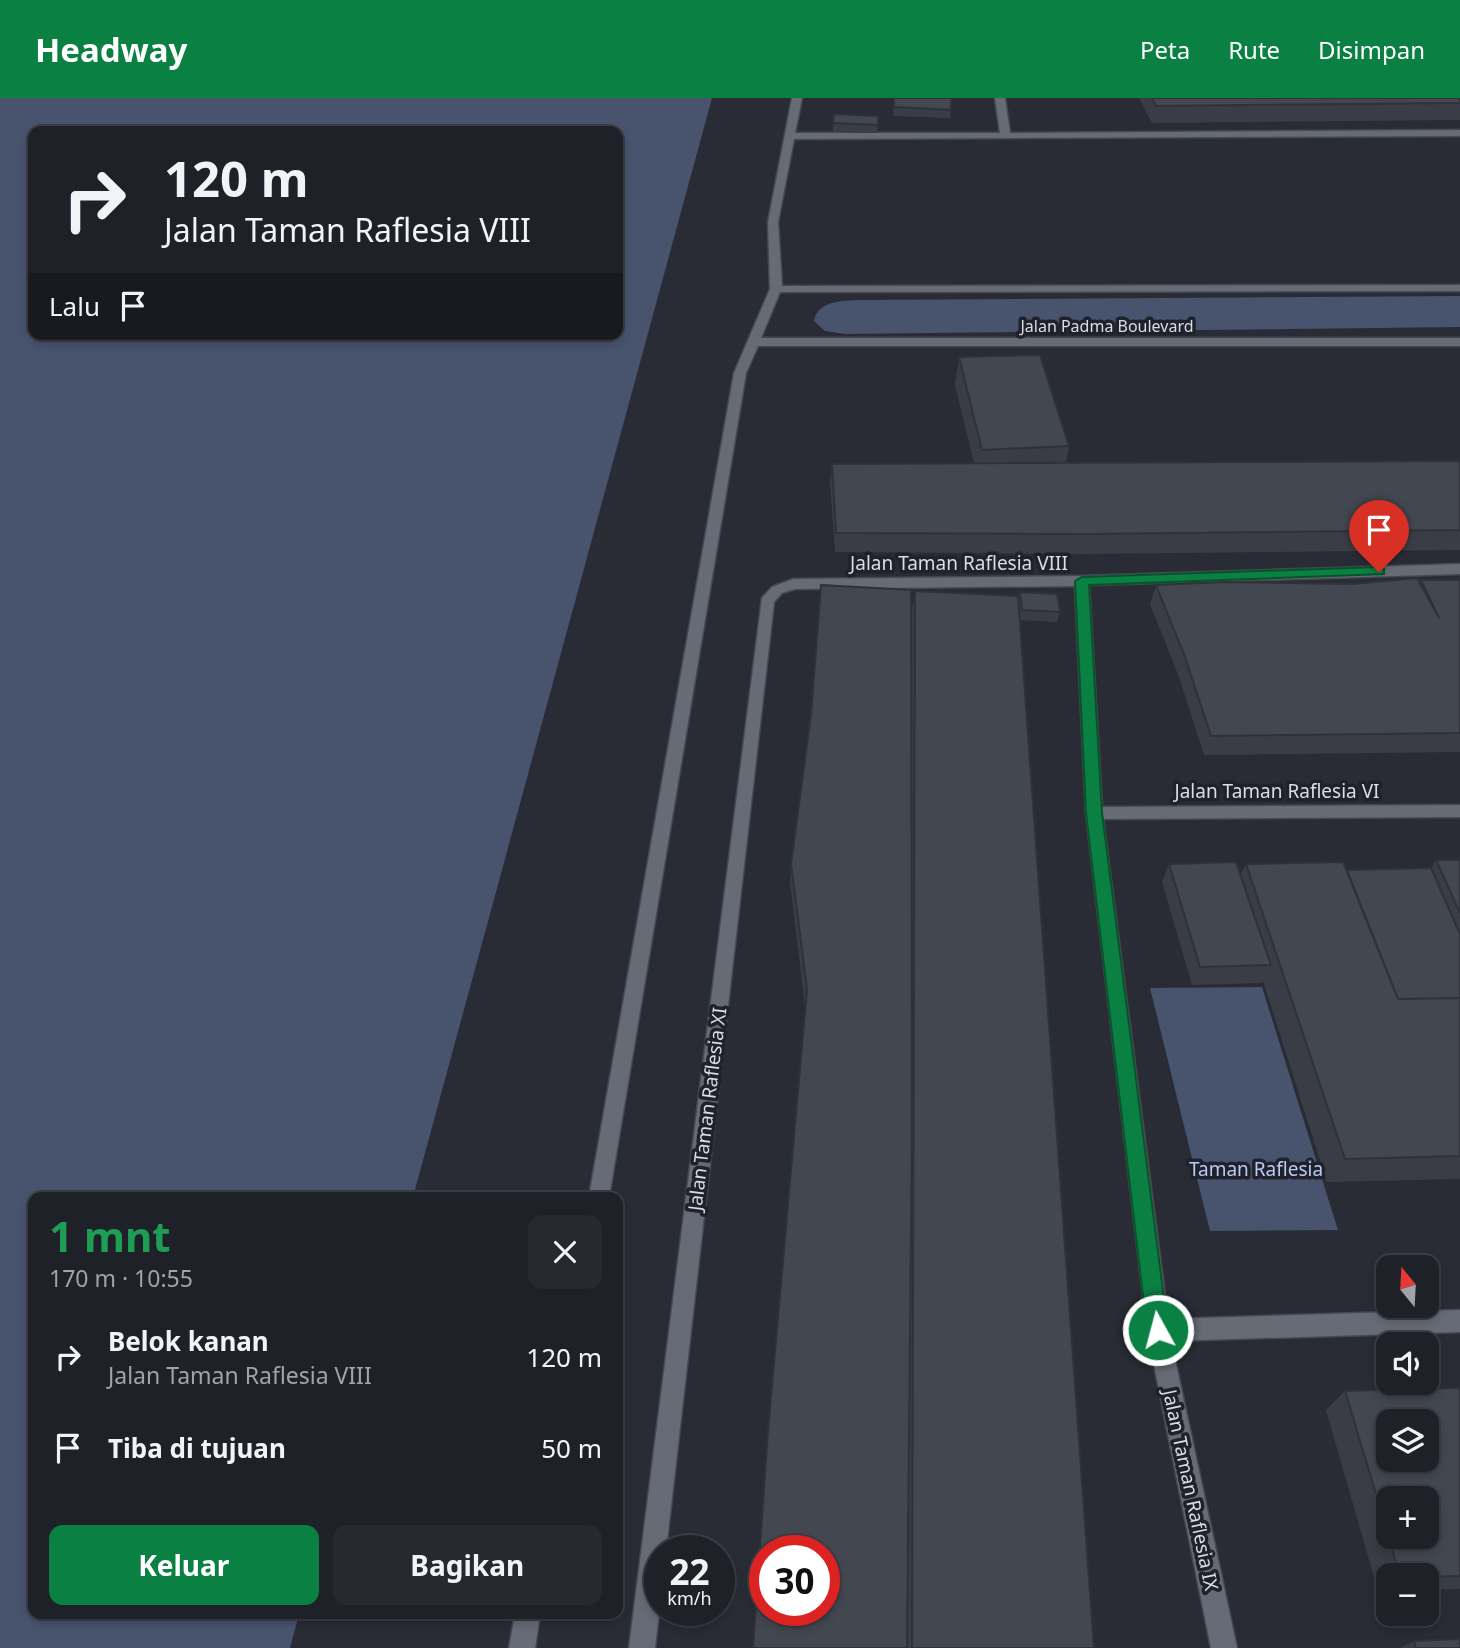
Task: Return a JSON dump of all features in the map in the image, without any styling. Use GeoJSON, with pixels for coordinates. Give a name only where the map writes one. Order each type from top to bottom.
{"type":"FeatureCollection","features":[{"type":"Feature","properties":{"kind":"street"},"geometry":{"type":"LineString","coordinates":[[600,1192],[740,373],[776,289],[773,222],[797,98]]}},
{"type":"Feature","properties":{"kind":"street"},"geometry":{"type":"LineString","coordinates":[[1000,98],[1006,136]]}},
{"type":"Feature","properties":{"kind":"street"},"geometry":{"type":"LineString","coordinates":[[788,136],[1460,133]]}},
{"type":"Feature","properties":{"kind":"street","name":"Jalan Padma Boulevard"},"geometry":{"type":"LineString","coordinates":[[776,289],[1460,288]]}},
{"type":"Feature","properties":{"kind":"street","name":"Jalan Padma Boulevard"},"geometry":{"type":"LineString","coordinates":[[754,342],[1460,342]]}},
{"type":"Feature","properties":{"kind":"street","name":"Jalan Taman Raflesia VIII"},"geometry":{"type":"LineString","coordinates":[[793,583],[1082,581],[1460,569]]}},
{"type":"Feature","properties":{"kind":"street","name":"Jalan Taman Raflesia IX"},"geometry":{"type":"LineString","coordinates":[[1082,581],[1094,813],[1158,1330],[1224,1648]]}},
{"type":"Feature","properties":{"kind":"street","name":"Jalan Taman Raflesia XI"},"geometry":{"type":"LineString","coordinates":[[642,1648],[768,601],[777,590],[793,583]]}},
{"type":"Feature","properties":{"kind":"street","name":"Jalan Taman Raflesia VI"},"geometry":{"type":"LineString","coordinates":[[1094,813],[1460,811]]}},
{"type":"Feature","properties":{"kind":"street"},"geometry":{"type":"LineString","coordinates":[[1158,1330],[1460,1321]]}},
{"type":"Feature","properties":{"kind":"street"},"geometry":{"type":"LineString","coordinates":[[522,1648],[527,1619]]}},
{"type":"Feature","properties":{"kind":"green space"},"geometry":{"type":"Polygon","coordinates":[[[0,98],[712,98],[414,1192],[28,1192],[28,1619],[298,1619],[290,1648],[0,1648],[0,98]]]}},
{"type":"Feature","properties":{"kind":"green space"},"geometry":{"type":"Polygon","coordinates":[[[1460,296],[1460,327],[845,334],[825,331],[814,321],[816,314],[826,305],[860,300],[1460,296]]]}},
{"type":"Feature","properties":{"kind":"green space","name":"Taman Raflesia"},"geometry":{"type":"Polygon","coordinates":[[[1262,987],[1338,1230],[1210,1231],[1150,988],[1262,987]]]}},
{"type":"Feature","properties":{"kind":"building"},"geometry":{"type":"Polygon","coordinates":[[[894,98],[951,98],[951,110],[894,107],[894,98]]]}},
{"type":"Feature","properties":{"kind":"building"},"geometry":{"type":"Polygon","coordinates":[[[1152,98],[1460,98],[1460,103],[1156,106],[1152,98]]]}},
{"type":"Feature","properties":{"kind":"building"},"geometry":{"type":"Polygon","coordinates":[[[834,114],[878,116],[878,125],[833,123],[834,114]]]}},
{"type":"Feature","properties":{"kind":"building"},"geometry":{"type":"Polygon","coordinates":[[[1040,355],[1069,446],[982,450],[959,357],[1040,355]]]}},
{"type":"Feature","properties":{"kind":"building"},"geometry":{"type":"Polygon","coordinates":[[[1460,461],[1460,530],[1089,534],[836,533],[832,464],[1460,461]]]}},
{"type":"Feature","properties":{"kind":"building"},"geometry":{"type":"Polygon","coordinates":[[[1417,578],[1439,618],[1421,580],[1460,580],[1460,733],[1211,736],[1185,657],[1156,585],[1222,582],[1353,584],[1417,578]]]}},
{"type":"Feature","properties":{"kind":"building"},"geometry":{"type":"Polygon","coordinates":[[[821,585],[911,590],[912,1127],[907,1648],[753,1648],[755,1626],[840,1626],[840,1535],[761,1535],[807,989],[791,864],[811,715],[821,585]]]}},
{"type":"Feature","properties":{"kind":"building"},"geometry":{"type":"Polygon","coordinates":[[[915,591],[1018,596],[1094,1648],[912,1648],[915,591]]]}},
{"type":"Feature","properties":{"kind":"building"},"geometry":{"type":"Polygon","coordinates":[[[1020,592],[1057,594],[1060,612],[1022,610],[1020,592]]]}},
{"type":"Feature","properties":{"kind":"building"},"geometry":{"type":"Polygon","coordinates":[[[1436,860],[1460,860],[1460,913],[1436,860]]]}},
{"type":"Feature","properties":{"kind":"building"},"geometry":{"type":"Polygon","coordinates":[[[1236,862],[1271,965],[1200,967],[1169,864],[1236,862]]]}},
{"type":"Feature","properties":{"kind":"building"},"geometry":{"type":"Polygon","coordinates":[[[1343,862],[1398,999],[1460,998],[1460,1156],[1345,1159],[1246,864],[1343,862]]]}},
{"type":"Feature","properties":{"kind":"building"},"geometry":{"type":"Polygon","coordinates":[[[1431,868],[1460,934],[1460,998],[1398,999],[1347,870],[1431,868]]]}},
{"type":"Feature","properties":{"kind":"building"},"geometry":{"type":"Polygon","coordinates":[[[1460,1388],[1460,1576],[1439,1577],[1439,1563],[1396,1563],[1392,1549],[1439,1549],[1439,1486],[1376,1486],[1376,1494],[1345,1391],[1376,1390],[1376,1395],[1439,1395],[1439,1389],[1460,1388]]]}},
{"type":"Feature","properties":{"kind":"building"},"geometry":{"type":"Polygon","coordinates":[[[1460,1639],[1460,1648],[1416,1648],[1414,1641],[1460,1639]]]}},
{"type":"Feature","properties":{"kind":"route"},"geometry":{"type":"LineString","coordinates":[[1158,1330],[1094,813],[1082,581],[1379,572]]}}]}
